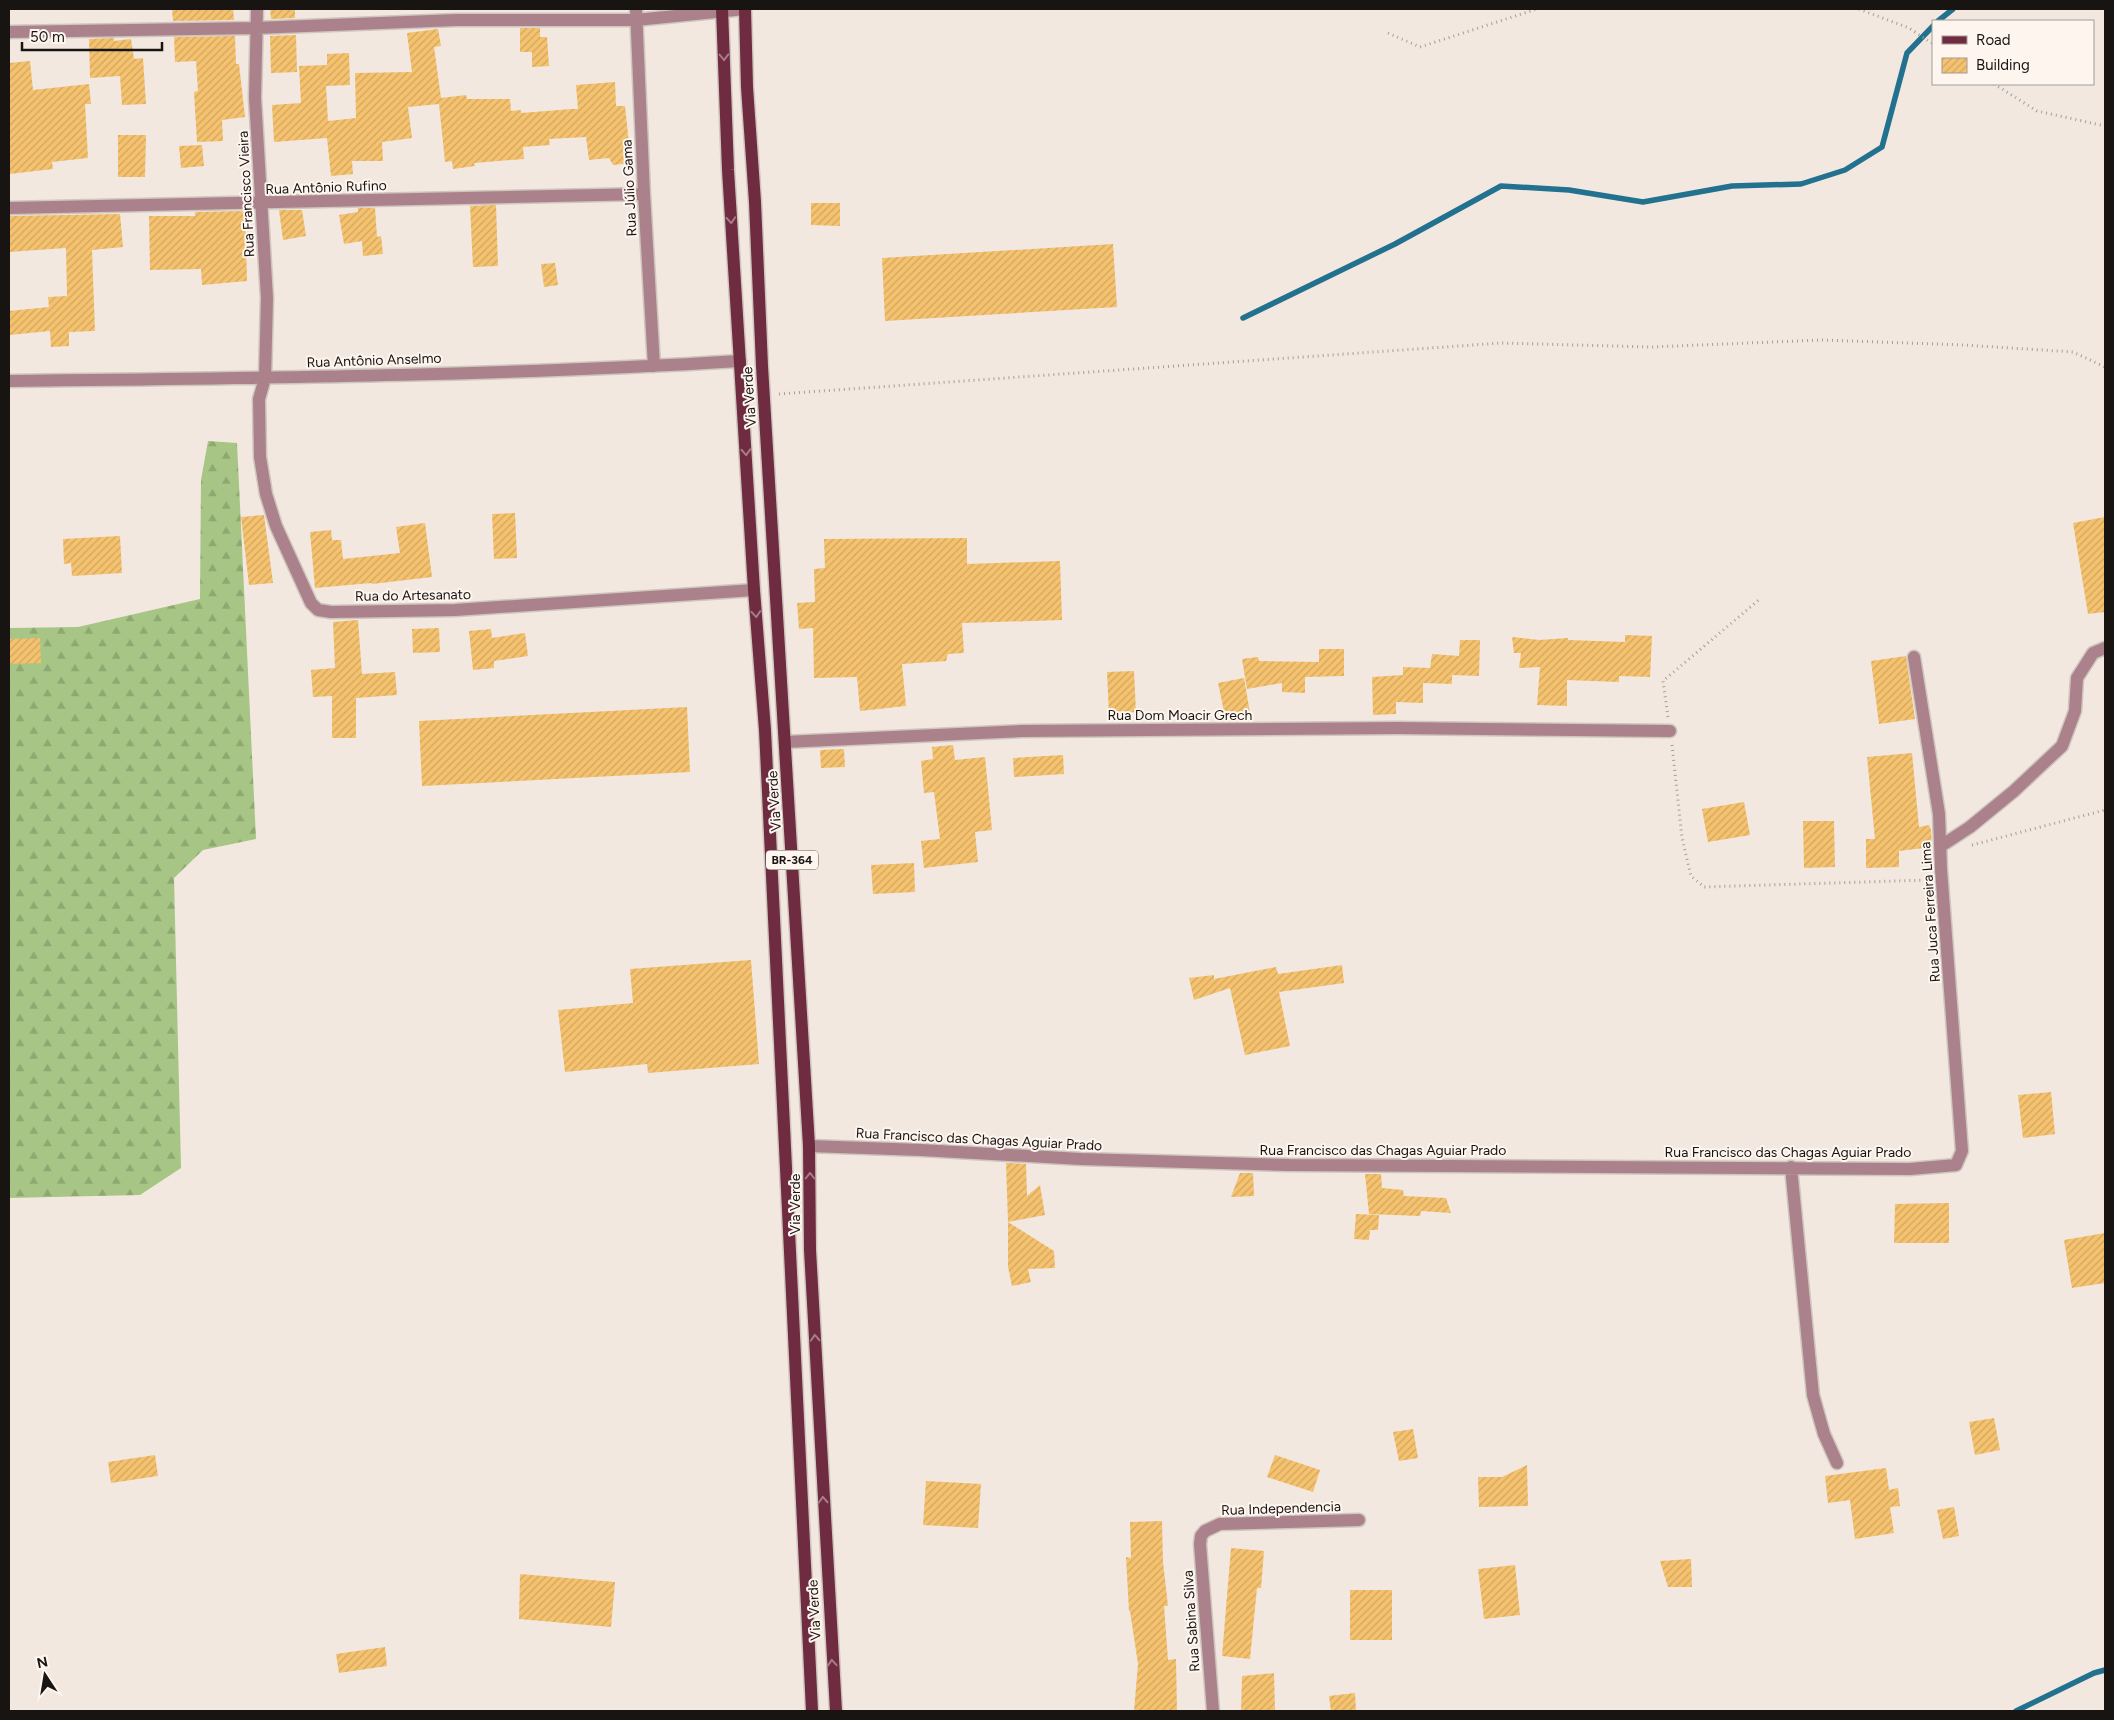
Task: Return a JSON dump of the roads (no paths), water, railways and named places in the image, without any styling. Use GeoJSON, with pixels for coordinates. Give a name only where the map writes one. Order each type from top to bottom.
{"type":"FeatureCollection","features":[{"type":"Feature","properties":{"kind":"main road","name":"Via Verde"},"geometry":{"type":"LineString","coordinates":[[745,9],[747,87],[755,202],[764,395],[809,1146],[810,1250],[836,1711]]}},
{"type":"Feature","properties":{"kind":"main road","name":"Via Verde"},"geometry":{"type":"LineString","coordinates":[[722,10],[728,170],[754,590],[765,730],[812,1711]]}},
{"type":"Feature","properties":{"kind":"street","name":"Rua Francisco Vieira"},"geometry":{"type":"LineString","coordinates":[[257,9],[255,98],[267,298],[265,378]]}},
{"type":"Feature","properties":{"kind":"street"},"geometry":{"type":"LineString","coordinates":[[9,32],[256,28],[745,9]]}},
{"type":"Feature","properties":{"kind":"street","name":"Rua Júlio Gama"},"geometry":{"type":"LineString","coordinates":[[636,14],[654,366]]}},
{"type":"Feature","properties":{"kind":"street","name":"Rua Antônio Rufino"},"geometry":{"type":"LineString","coordinates":[[9,208],[261,204],[644,194]]}},
{"type":"Feature","properties":{"kind":"street","name":"Rua Antônio Anselmo"},"geometry":{"type":"LineString","coordinates":[[9,381],[265,378],[654,366],[740,361]]}},
{"type":"Feature","properties":{"kind":"street","name":"Rua do Artesanato"},"geometry":{"type":"LineString","coordinates":[[265,378],[259,399],[258,424],[260,457],[266,494],[290,559],[311,603],[318,610],[455,610],[754,590]]}},
{"type":"Feature","properties":{"kind":"street"},"geometry":{"type":"LineString","coordinates":[[1940,846],[1970,827],[2014,791],[2062,746],[2075,711],[2077,678],[2093,653],[2105,648]]}},
{"type":"Feature","properties":{"kind":"street","name":"Rua Juca Ferreira Lima"},"geometry":{"type":"LineString","coordinates":[[1914,657],[1939,814],[1962,1151],[1956,1165]]}},
{"type":"Feature","properties":{"kind":"street","name":"Rua Dom Moacir Grech"},"geometry":{"type":"LineString","coordinates":[[785,742],[1022,731],[1398,728],[1670,731]]}},
{"type":"Feature","properties":{"kind":"street","name":"Rua Francisco das Chagas Aguiar Prado"},"geometry":{"type":"LineString","coordinates":[[809,1146],[1081,1159],[1289,1165],[1910,1169],[1956,1165]]}},
{"type":"Feature","properties":{"kind":"street"},"geometry":{"type":"LineString","coordinates":[[1790,1167],[1813,1395],[1824,1434],[1838,1463]]}},
{"type":"Feature","properties":{"kind":"street","name":"Rua Independencia"},"geometry":{"type":"LineString","coordinates":[[1206,1531],[1220,1524],[1359,1520]]}},
{"type":"Feature","properties":{"kind":"street","name":"Rua Sabina Silva"},"geometry":{"type":"LineString","coordinates":[[1206,1531],[1201,1536],[1200,1544],[1213,1711]]}},
{"type":"Feature","properties":{"kind":"waterway"},"geometry":{"type":"LineString","coordinates":[[1939,20],[1953,9]]}},
{"type":"Feature","properties":{"kind":"waterway"},"geometry":{"type":"LineString","coordinates":[[1243,318],[1395,244],[1501,186],[1569,190],[1643,202],[1732,186],[1801,184],[1845,170],[1882,147],[1907,53],[1932,27]]}},
{"type":"Feature","properties":{"kind":"waterway"},"geometry":{"type":"LineString","coordinates":[[2016,1711],[2094,1673],[2105,1670]]}}]}
